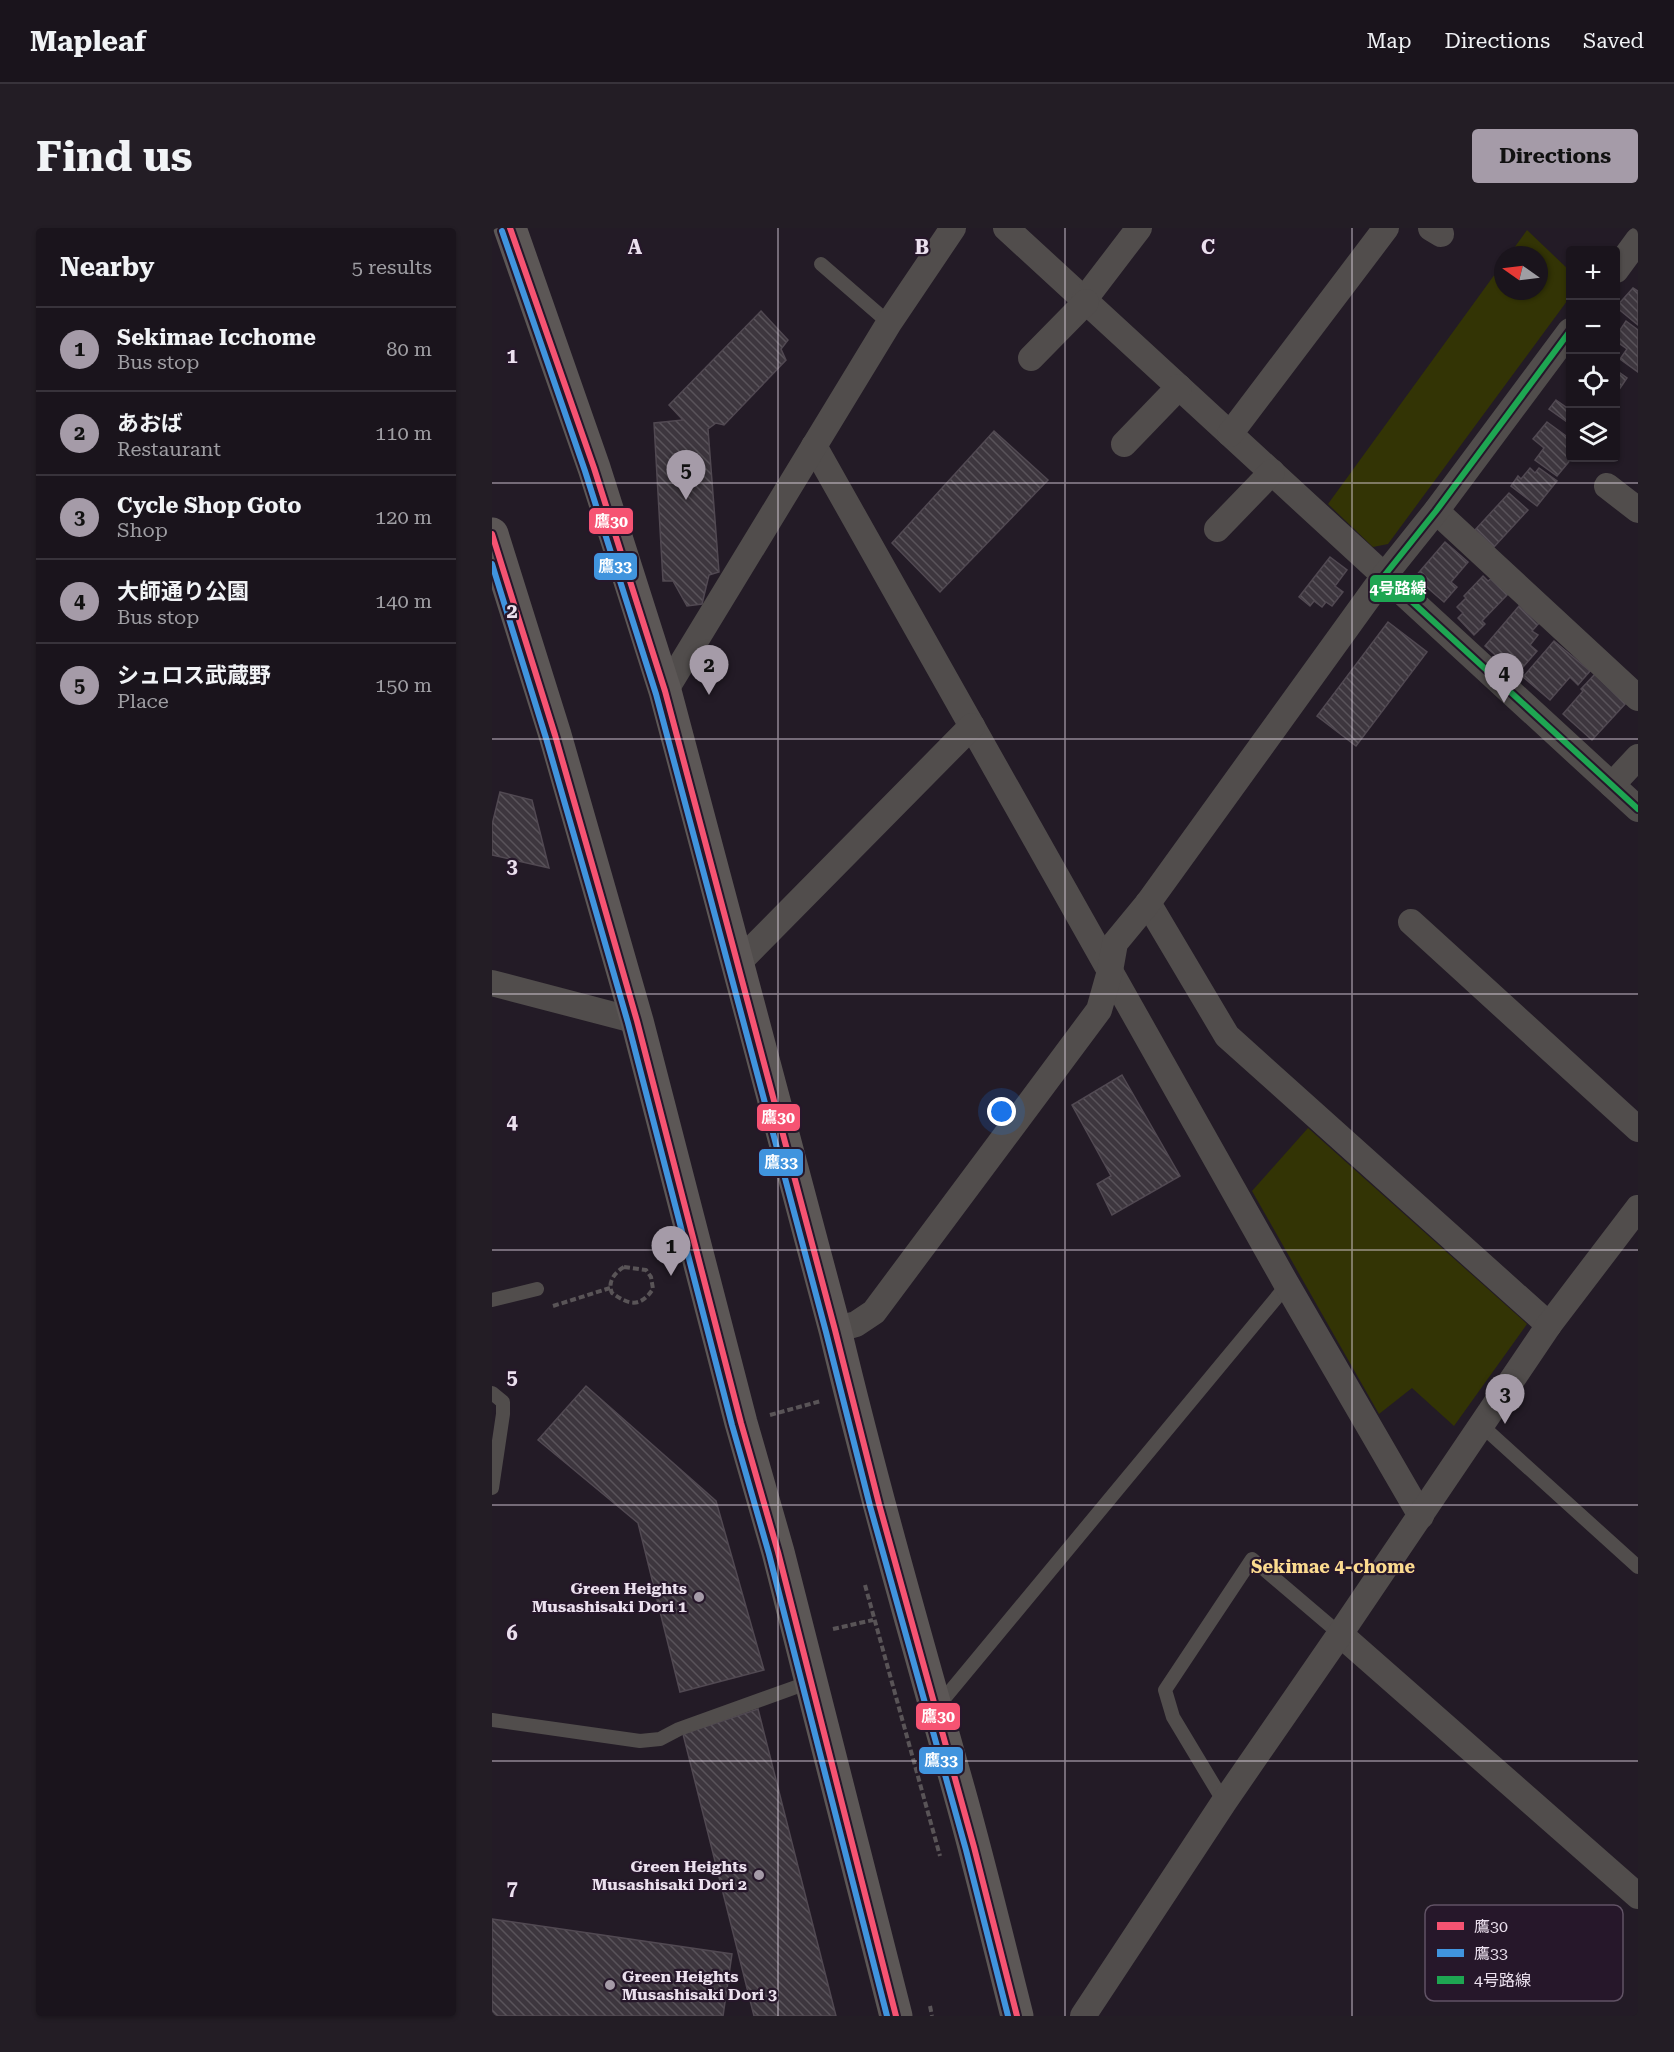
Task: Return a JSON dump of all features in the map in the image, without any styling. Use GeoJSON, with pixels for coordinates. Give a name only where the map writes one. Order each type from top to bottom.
{"type":"FeatureCollection","features":[{"type":"Feature","properties":{"kind":"main road"},"geometry":{"type":"LineString","coordinates":[[510,228],[594,468],[665,691],[1017,2016]]}},
{"type":"Feature","properties":{"kind":"main road"},"geometry":{"type":"LineString","coordinates":[[492,534],[555,735],[637,1021],[732,1389],[778,1552],[896,2016]]}},
{"type":"Feature","properties":{"kind":"street"},"geometry":{"type":"LineString","coordinates":[[665,691],[889,323],[953,228]]}},
{"type":"Feature","properties":{"kind":"street"},"geometry":{"type":"LineString","coordinates":[[1006,228],[1638,809]]}},
{"type":"Feature","properties":{"kind":"street"},"geometry":{"type":"LineString","coordinates":[[1031,358],[1085,301],[1139,228]]}},
{"type":"Feature","properties":{"kind":"street"},"geometry":{"type":"LineString","coordinates":[[1230,434],[1386,228]]}},
{"type":"Feature","properties":{"kind":"street"},"geometry":{"type":"LineString","coordinates":[[1620,265],[1638,240]]}},
{"type":"Feature","properties":{"kind":"street"},"geometry":{"type":"LineString","coordinates":[[835,1330],[856,1324],[874,1312],[1099,1010],[1115,943],[1148,903],[1384,576],[1436,511],[1566,336]]}},
{"type":"Feature","properties":{"kind":"street"},"geometry":{"type":"LineString","coordinates":[[1124,444],[1179,387]]}},
{"type":"Feature","properties":{"kind":"street"},"geometry":{"type":"LineString","coordinates":[[814,446],[1287,1285],[1421,1516]]}},
{"type":"Feature","properties":{"kind":"street"},"geometry":{"type":"LineString","coordinates":[[1217,529],[1272,472]]}},
{"type":"Feature","properties":{"kind":"street"},"geometry":{"type":"LineString","coordinates":[[1607,486],[1636,503]]}},
{"type":"Feature","properties":{"kind":"street"},"geometry":{"type":"LineString","coordinates":[[1436,511],[1638,698]]}},
{"type":"Feature","properties":{"kind":"street"},"geometry":{"type":"LineString","coordinates":[[738,963],[972,726]]}},
{"type":"Feature","properties":{"kind":"street"},"geometry":{"type":"LineString","coordinates":[[1612,785],[1638,757]]}},
{"type":"Feature","properties":{"kind":"street"},"geometry":{"type":"LineString","coordinates":[[1148,903],[1227,1036],[1549,1325]]}},
{"type":"Feature","properties":{"kind":"street"},"geometry":{"type":"LineString","coordinates":[[1412,922],[1638,1129]]}},
{"type":"Feature","properties":{"kind":"street"},"geometry":{"type":"LineString","coordinates":[[492,983],[637,1021]]}},
{"type":"Feature","properties":{"kind":"street"},"geometry":{"type":"LineString","coordinates":[[1083,2016],[1224,1802],[1549,1325],[1638,1208]]}},
{"type":"Feature","properties":{"kind":"street"},"geometry":{"type":"LineString","coordinates":[[1340,1634],[1638,1896]]}},
{"type":"Feature","properties":{"kind":"lane"},"geometry":{"type":"LineString","coordinates":[[821,264],[889,323]]}},
{"type":"Feature","properties":{"kind":"lane"},"geometry":{"type":"LineString","coordinates":[[935,1710],[1287,1285]]}},
{"type":"Feature","properties":{"kind":"lane"},"geometry":{"type":"LineString","coordinates":[[492,1300],[537,1290]]}},
{"type":"Feature","properties":{"kind":"lane"},"geometry":{"type":"LineString","coordinates":[[492,1393],[503,1402],[492,1488]]}},
{"type":"Feature","properties":{"kind":"lane"},"geometry":{"type":"LineString","coordinates":[[1481,1425],[1638,1567]]}},
{"type":"Feature","properties":{"kind":"lane"},"geometry":{"type":"LineString","coordinates":[[1224,1802],[1173,1717],[1165,1690],[1252,1559],[1340,1634]]}},
{"type":"Feature","properties":{"kind":"lane"},"geometry":{"type":"LineString","coordinates":[[492,1720],[640,1741],[660,1738],[810,1682]]}},
{"type":"Feature","properties":{"kind":"path"},"geometry":{"type":"LineString","coordinates":[[624,1267],[646,1270],[651,1277],[653,1289],[647,1298],[640,1302],[629,1302],[612,1293],[610,1288],[617,1270],[624,1267]]}},
{"type":"Feature","properties":{"kind":"path"},"geometry":{"type":"LineString","coordinates":[[772,1414],[821,1401]]}},
{"type":"Feature","properties":{"kind":"path"},"geometry":{"type":"LineString","coordinates":[[833,1629],[873,1620],[940,1857]]}},
{"type":"Feature","properties":{"kind":"shaded area"},"geometry":{"type":"Polygon","coordinates":[[[1527,230],[1544,246],[1515,246],[1527,230]]]}},
{"type":"Feature","properties":{"kind":"shaded area"},"geometry":{"type":"Polygon","coordinates":[[[1548,250],[1566,267],[1566,302],[1388,544],[1373,547],[1328,504],[1494,275],[1494,300],[1548,300],[1548,250]]]}},
{"type":"Feature","properties":{"kind":"shaded area"},"geometry":{"type":"Polygon","coordinates":[[[1308,1128],[1527,1324],[1454,1426],[1412,1388],[1379,1414],[1252,1191],[1308,1128]]]}},
{"type":"Feature","properties":{"kind":"building"},"geometry":{"type":"Polygon","coordinates":[[[1633,288],[1638,291],[1638,325],[1620,310],[1620,303],[1633,288]]]}},
{"type":"Feature","properties":{"kind":"building"},"geometry":{"type":"Polygon","coordinates":[[[761,311],[788,340],[781,349],[786,360],[724,425],[716,423],[708,429],[719,572],[709,575],[702,604],[687,606],[673,581],[663,581],[654,423],[683,420],[669,405],[761,311]]]}},
{"type":"Feature","properties":{"kind":"building"},"geometry":{"type":"Polygon","coordinates":[[[1626,321],[1638,330],[1638,372],[1620,359],[1627,349],[1620,344],[1620,330],[1626,321]]]}},
{"type":"Feature","properties":{"kind":"building"},"geometry":{"type":"Polygon","coordinates":[[[1620,373],[1627,378],[1620,388],[1620,373]]]}},
{"type":"Feature","properties":{"kind":"building"},"geometry":{"type":"Polygon","coordinates":[[[1556,400],[1566,407],[1566,421],[1549,409],[1556,400]]]}},
{"type":"Feature","properties":{"kind":"building"},"geometry":{"type":"Polygon","coordinates":[[[1547,422],[1566,436],[1566,462],[1569,462],[1557,476],[1535,460],[1544,448],[1533,439],[1547,422]]]}},
{"type":"Feature","properties":{"kind":"building"},"geometry":{"type":"Polygon","coordinates":[[[994,431],[1048,480],[940,592],[892,543],[994,431]]]}},
{"type":"Feature","properties":{"kind":"building"},"geometry":{"type":"Polygon","coordinates":[[[1530,468],[1535,473],[1539,468],[1557,481],[1537,506],[1511,486],[1518,476],[1521,479],[1530,468]]]}},
{"type":"Feature","properties":{"kind":"building"},"geometry":{"type":"Polygon","coordinates":[[[1509,493],[1528,510],[1494,547],[1475,530],[1509,493]]]}},
{"type":"Feature","properties":{"kind":"building"},"geometry":{"type":"Polygon","coordinates":[[[1445,542],[1468,562],[1451,582],[1457,587],[1444,602],[1415,577],[1445,542]]]}},
{"type":"Feature","properties":{"kind":"building"},"geometry":{"type":"Polygon","coordinates":[[[1330,557],[1347,570],[1335,586],[1343,592],[1332,606],[1326,602],[1322,607],[1314,601],[1310,606],[1299,597],[1330,557]]]}},
{"type":"Feature","properties":{"kind":"building"},"geometry":{"type":"Polygon","coordinates":[[[1483,576],[1488,581],[1492,578],[1508,594],[1482,621],[1485,624],[1474,635],[1458,618],[1463,613],[1457,607],[1483,576]]]}},
{"type":"Feature","properties":{"kind":"building"},"geometry":{"type":"Polygon","coordinates":[[[1519,606],[1539,623],[1532,631],[1538,635],[1530,645],[1537,651],[1517,674],[1485,646],[1519,606]]]}},
{"type":"Feature","properties":{"kind":"building"},"geometry":{"type":"Polygon","coordinates":[[[1388,622],[1427,652],[1356,746],[1317,716],[1388,622]]]}},
{"type":"Feature","properties":{"kind":"building"},"geometry":{"type":"Polygon","coordinates":[[[1554,641],[1590,671],[1578,685],[1570,677],[1550,700],[1523,677],[1554,641]]]}},
{"type":"Feature","properties":{"kind":"building"},"geometry":{"type":"Polygon","coordinates":[[[1595,674],[1626,703],[1592,740],[1563,714],[1595,674]]]}},
{"type":"Feature","properties":{"kind":"building"},"geometry":{"type":"Polygon","coordinates":[[[500,792],[532,800],[549,868],[492,855],[492,825],[500,792]]]}},
{"type":"Feature","properties":{"kind":"building"},"geometry":{"type":"Polygon","coordinates":[[[1122,1075],[1180,1176],[1112,1215],[1097,1184],[1111,1176],[1072,1105],[1122,1075]]]}},
{"type":"Feature","properties":{"kind":"building","name":"Green Heights Musashisaki Dori 1"},"geometry":{"type":"Polygon","coordinates":[[[586,1386],[716,1501],[764,1670],[680,1692],[638,1523],[538,1440],[586,1386]]]}},
{"type":"Feature","properties":{"kind":"building","name":"Green Heights Musashisaki Dori 2"},"geometry":{"type":"Polygon","coordinates":[[[758,1709],[836,2016],[754,2016],[683,1734],[758,1709]]]}},
{"type":"Feature","properties":{"kind":"building","name":"Green Heights Musashisaki Dori 3"},"geometry":{"type":"Polygon","coordinates":[[[492,1919],[732,1954],[723,2016],[492,2016],[492,1919]]]}},
{"type":"Feature","properties":{"kind":"transit line","name":"鷹30"},"geometry":{"type":"LineString","coordinates":[[510,228],[594,468],[665,691],[879,1504],[974,1847],[1017,2016]]}},
{"type":"Feature","properties":{"kind":"transit line","name":"鷹33"},"geometry":{"type":"LineString","coordinates":[[502,231],[585,471],[656,694],[870,1506],[966,1850],[1008,2016]]}},
{"type":"Feature","properties":{"kind":"transit line","name":"4号路線"},"geometry":{"type":"LineString","coordinates":[[1566,336],[1436,511],[1384,576],[1638,809]]}},
{"type":"Feature","properties":{"kind":"transit line","name":"鷹30"},"geometry":{"type":"LineString","coordinates":[[492,534],[555,735],[637,1021],[741,1423],[778,1552],[896,2016]]}},
{"type":"Feature","properties":{"kind":"transit line","name":"鷹33"},"geometry":{"type":"LineString","coordinates":[[492,564],[546,738],[628,1023],[732,1425],[769,1554],[887,2016]]}},
{"type":"Feature","properties":{"kind":"place","name":"シュロス武蔵野"},"geometry":{"type":"Point","coordinates":[686,500]}},
{"type":"Feature","properties":{"kind":"place","name":"あおば"},"geometry":{"type":"Point","coordinates":[709,695]}},
{"type":"Feature","properties":{"kind":"place","name":"大師通り公園"},"geometry":{"type":"Point","coordinates":[1504,703]}},
{"type":"Feature","properties":{"kind":"place","name":"Sekimae Icchome"},"geometry":{"type":"Point","coordinates":[671,1276]}},
{"type":"Feature","properties":{"kind":"place","name":"Cycle Shop Goto"},"geometry":{"type":"Point","coordinates":[1505,1424]}},
{"type":"Feature","properties":{"kind":"place","name":"Green Heights Musashisaki Dori 1"},"geometry":{"type":"Point","coordinates":[699,1597]}},
{"type":"Feature","properties":{"kind":"place","name":"Green Heights Musashisaki Dori 2"},"geometry":{"type":"Point","coordinates":[759,1875]}},
{"type":"Feature","properties":{"kind":"place","name":"Green Heights Musashisaki Dori 3"},"geometry":{"type":"Point","coordinates":[610,1985]}},
{"type":"Feature","properties":{"kind":"district","name":"Sekimae 4-chome"},"geometry":{"type":"Point","coordinates":[1333,1567]}}]}
